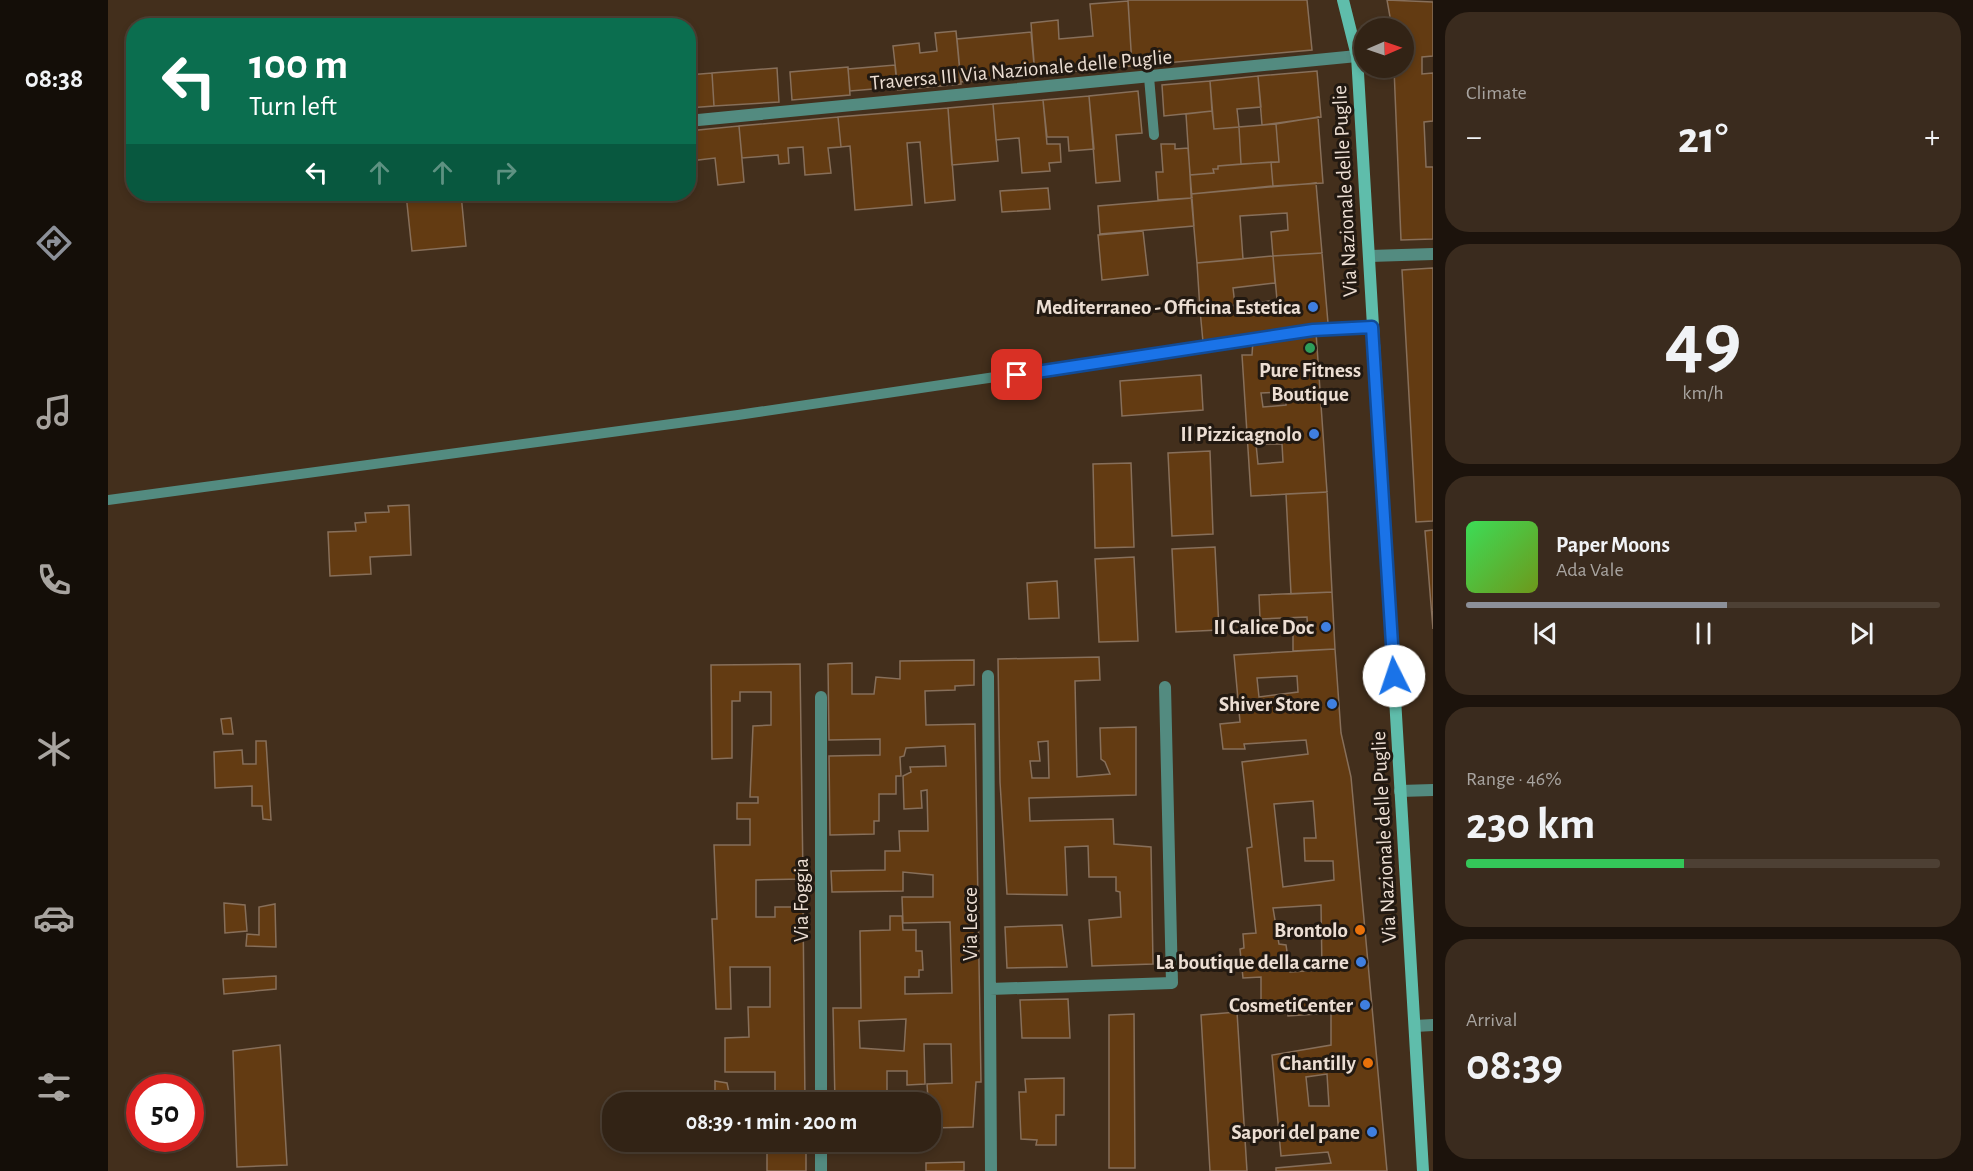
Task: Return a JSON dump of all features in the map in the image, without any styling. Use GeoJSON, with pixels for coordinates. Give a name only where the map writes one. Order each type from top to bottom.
{"type":"FeatureCollection","features":[{"type":"Feature","properties":{"kind":"main road","name":"Via Nazionale delle Puglie"},"geometry":{"type":"LineString","coordinates":[[1343,0],[1354,44]]}},
{"type":"Feature","properties":{"kind":"main road","name":"Via Nazionale delle Puglie"},"geometry":{"type":"LineString","coordinates":[[1358,78],[1400,791],[1426,1165]]}},
{"type":"Feature","properties":{"kind":"street","name":"Traversa III Via Nazionale delle Puglie"},"geometry":{"type":"LineString","coordinates":[[696,120],[1354,56]]}},
{"type":"Feature","properties":{"kind":"street"},"geometry":{"type":"LineString","coordinates":[[1370,256],[1433,254]]}},
{"type":"Feature","properties":{"kind":"street","name":"Via Lecce"},"geometry":{"type":"LineString","coordinates":[[988,676],[991,1171]]}},
{"type":"Feature","properties":{"kind":"street"},"geometry":{"type":"LineString","coordinates":[[990,989],[1172,983],[1165,687]]}},
{"type":"Feature","properties":{"kind":"street","name":"Via Foggia"},"geometry":{"type":"LineString","coordinates":[[821,697],[821,1092]]}},
{"type":"Feature","properties":{"kind":"street"},"geometry":{"type":"LineString","coordinates":[[1400,791],[1433,790]]}},
{"type":"Feature","properties":{"kind":"street"},"geometry":{"type":"LineString","coordinates":[[1415,1026],[1433,1025]]}},
{"type":"Feature","properties":{"kind":"street"},"geometry":{"type":"LineString","coordinates":[[821,1152],[821,1171]]}},
{"type":"Feature","properties":{"kind":"lane"},"geometry":{"type":"LineString","coordinates":[[1149,77],[1154,135]]}},
{"type":"Feature","properties":{"kind":"lane"},"geometry":{"type":"LineString","coordinates":[[108,500],[738,415],[1302,332],[1372,327]]}},
{"type":"Feature","properties":{"kind":"building"},"geometry":{"type":"Polygon","coordinates":[[[1128,0],[1307,0],[1312,50],[1132,66],[1128,0]]]}},
{"type":"Feature","properties":{"kind":"building"},"geometry":{"type":"Polygon","coordinates":[[[1387,0],[1433,2],[1433,56],[1422,57],[1422,74],[1433,73],[1433,121],[1424,122],[1426,167],[1433,167],[1433,239],[1401,240],[1394,78],[1414,78],[1414,18],[1390,18],[1387,0]]]}},
{"type":"Feature","properties":{"kind":"building"},"geometry":{"type":"Polygon","coordinates":[[[1128,1],[1132,66],[1035,75],[1031,23],[1058,20],[1059,39],[1093,36],[1090,4],[1128,1]]]}},
{"type":"Feature","properties":{"kind":"building"},"geometry":{"type":"Polygon","coordinates":[[[956,31],[961,84],[898,90],[893,46],[919,43],[920,53],[937,51],[935,33],[956,31]]]}},
{"type":"Feature","properties":{"kind":"building"},"geometry":{"type":"Polygon","coordinates":[[[1031,32],[1035,75],[961,82],[957,39],[1031,32]]]}},
{"type":"Feature","properties":{"kind":"building"},"geometry":{"type":"Polygon","coordinates":[[[895,65],[897,87],[850,91],[848,69],[895,65]]]}},
{"type":"Feature","properties":{"kind":"building"},"geometry":{"type":"Polygon","coordinates":[[[848,67],[850,95],[792,100],[790,72],[848,67]]]}},
{"type":"Feature","properties":{"kind":"building"},"geometry":{"type":"Polygon","coordinates":[[[777,68],[779,102],[714,106],[712,73],[777,68]]]}},
{"type":"Feature","properties":{"kind":"building"},"geometry":{"type":"Polygon","coordinates":[[[1317,71],[1321,117],[1262,125],[1258,76],[1317,71]]]}},
{"type":"Feature","properties":{"kind":"building"},"geometry":{"type":"Polygon","coordinates":[[[712,73],[714,106],[696,107],[696,74],[712,73]]]}},
{"type":"Feature","properties":{"kind":"building"},"geometry":{"type":"Polygon","coordinates":[[[1258,76],[1261,107],[1237,109],[1239,127],[1214,129],[1210,81],[1258,76]]]}},
{"type":"Feature","properties":{"kind":"building"},"geometry":{"type":"Polygon","coordinates":[[[1210,81],[1212,111],[1164,116],[1162,85],[1210,81]]]}},
{"type":"Feature","properties":{"kind":"building"},"geometry":{"type":"Polygon","coordinates":[[[1138,91],[1142,133],[1116,135],[1120,181],[1096,183],[1089,96],[1138,91]]]}},
{"type":"Feature","properties":{"kind":"building"},"geometry":{"type":"Polygon","coordinates":[[[1089,96],[1094,149],[1069,151],[1068,137],[1047,137],[1043,100],[1089,96]]]}},
{"type":"Feature","properties":{"kind":"building"},"geometry":{"type":"Polygon","coordinates":[[[1043,100],[1047,144],[1060,144],[1061,162],[1049,163],[1050,171],[1022,173],[1019,138],[996,140],[993,104],[1043,100]]]}},
{"type":"Feature","properties":{"kind":"building"},"geometry":{"type":"Polygon","coordinates":[[[993,104],[998,161],[952,165],[948,108],[993,104]]]}},
{"type":"Feature","properties":{"kind":"building"},"geometry":{"type":"Polygon","coordinates":[[[948,108],[955,200],[925,203],[920,142],[907,143],[912,205],[855,210],[850,146],[841,147],[838,117],[948,108]]]}},
{"type":"Feature","properties":{"kind":"building"},"geometry":{"type":"Polygon","coordinates":[[[1212,111],[1214,129],[1239,127],[1241,164],[1218,166],[1218,169],[1213,169],[1214,173],[1190,175],[1186,114],[1212,111]]]}},
{"type":"Feature","properties":{"kind":"building"},"geometry":{"type":"Polygon","coordinates":[[[838,117],[841,147],[828,148],[831,173],[805,175],[803,147],[788,148],[789,163],[779,164],[778,155],[742,158],[739,126],[838,117]]]}},
{"type":"Feature","properties":{"kind":"building"},"geometry":{"type":"Polygon","coordinates":[[[1318,117],[1323,183],[1273,186],[1271,162],[1279,162],[1276,124],[1318,117]]]}},
{"type":"Feature","properties":{"kind":"building"},"geometry":{"type":"Polygon","coordinates":[[[1276,124],[1279,162],[1241,164],[1239,127],[1276,124]]]}},
{"type":"Feature","properties":{"kind":"building"},"geometry":{"type":"Polygon","coordinates":[[[739,126],[744,182],[718,185],[715,158],[696,160],[696,130],[739,126]]]}},
{"type":"Feature","properties":{"kind":"building"},"geometry":{"type":"Polygon","coordinates":[[[1161,144],[1175,144],[1175,149],[1188,148],[1192,198],[1158,200],[1156,172],[1163,172],[1161,144]]]}},
{"type":"Feature","properties":{"kind":"building"},"geometry":{"type":"Polygon","coordinates":[[[1271,162],[1273,186],[1191,194],[1190,175],[1214,173],[1213,169],[1218,169],[1218,166],[1271,162]]]}},
{"type":"Feature","properties":{"kind":"building"},"geometry":{"type":"Polygon","coordinates":[[[1316,183],[1322,253],[1273,256],[1271,232],[1288,230],[1287,213],[1240,216],[1243,259],[1197,263],[1191,194],[1316,183]]]}},
{"type":"Feature","properties":{"kind":"building"},"geometry":{"type":"Polygon","coordinates":[[[1048,188],[1050,209],[1002,212],[1000,191],[1048,188]]]}},
{"type":"Feature","properties":{"kind":"building"},"geometry":{"type":"Polygon","coordinates":[[[1192,198],[1194,226],[1100,234],[1098,206],[1192,198]]]}},
{"type":"Feature","properties":{"kind":"building"},"geometry":{"type":"Polygon","coordinates":[[[407,201],[462,201],[466,246],[412,251],[407,201]]]}},
{"type":"Feature","properties":{"kind":"building"},"geometry":{"type":"Polygon","coordinates":[[[1143,231],[1148,275],[1102,280],[1098,235],[1143,231]]]}},
{"type":"Feature","properties":{"kind":"building"},"geometry":{"type":"Polygon","coordinates":[[[1322,253],[1328,323],[1203,342],[1200,310],[1277,300],[1273,256],[1322,253]]]}},
{"type":"Feature","properties":{"kind":"building"},"geometry":{"type":"Polygon","coordinates":[[[1273,256],[1275,283],[1233,288],[1235,305],[1200,310],[1197,263],[1273,256]]]}},
{"type":"Feature","properties":{"kind":"building"},"geometry":{"type":"Polygon","coordinates":[[[1433,268],[1433,521],[1416,522],[1402,270],[1433,268]]]}},
{"type":"Feature","properties":{"kind":"building"},"geometry":{"type":"Polygon","coordinates":[[[1316,332],[1327,492],[1251,496],[1242,355],[1252,355],[1253,340],[1316,332]],[[1286,392],[1261,393],[1263,407],[1286,405],[1286,392]],[[1256,444],[1258,464],[1283,462],[1282,444],[1256,444]]]}},
{"type":"Feature","properties":{"kind":"building"},"geometry":{"type":"Polygon","coordinates":[[[1201,375],[1203,410],[1122,416],[1120,381],[1201,375]]]}},
{"type":"Feature","properties":{"kind":"building"},"geometry":{"type":"Polygon","coordinates":[[[1210,451],[1213,534],[1172,536],[1168,453],[1210,451]]]}},
{"type":"Feature","properties":{"kind":"building"},"geometry":{"type":"Polygon","coordinates":[[[1131,463],[1134,547],[1095,548],[1093,464],[1131,463]]]}},
{"type":"Feature","properties":{"kind":"building"},"geometry":{"type":"Polygon","coordinates":[[[1327,492],[1332,592],[1291,594],[1286,494],[1327,492]]]}},
{"type":"Feature","properties":{"kind":"building"},"geometry":{"type":"Polygon","coordinates":[[[409,505],[411,555],[370,557],[371,574],[330,576],[328,532],[356,531],[355,523],[366,522],[365,513],[389,512],[388,506],[409,505]]]}},
{"type":"Feature","properties":{"kind":"building"},"geometry":{"type":"Polygon","coordinates":[[[1433,530],[1433,629],[1425,531],[1433,530]]]}},
{"type":"Feature","properties":{"kind":"building"},"geometry":{"type":"Polygon","coordinates":[[[1215,547],[1219,630],[1176,632],[1172,549],[1215,547]]]}},
{"type":"Feature","properties":{"kind":"building"},"geometry":{"type":"Polygon","coordinates":[[[1134,557],[1138,641],[1099,642],[1095,559],[1134,557]]]}},
{"type":"Feature","properties":{"kind":"building"},"geometry":{"type":"Polygon","coordinates":[[[1057,581],[1059,618],[1029,619],[1027,583],[1057,581]]]}},
{"type":"Feature","properties":{"kind":"building"},"geometry":{"type":"Polygon","coordinates":[[[1332,592],[1335,649],[1293,651],[1293,634],[1308,633],[1307,617],[1260,619],[1259,595],[1332,592]]]}},
{"type":"Feature","properties":{"kind":"building"},"geometry":{"type":"Polygon","coordinates":[[[1335,649],[1341,733],[1351,777],[1387,1171],[1276,1171],[1276,1168],[1331,1163],[1328,1152],[1281,1156],[1272,1055],[1331,1045],[1331,1013],[1288,1016],[1287,1010],[1261,1012],[1261,977],[1243,978],[1240,949],[1244,948],[1243,934],[1256,933],[1247,848],[1252,847],[1242,762],[1308,754],[1306,740],[1244,744],[1245,749],[1223,749],[1220,724],[1240,722],[1234,655],[1335,649]],[[1297,676],[1257,678],[1259,697],[1298,692],[1297,676]],[[1313,801],[1274,804],[1283,887],[1334,880],[1333,861],[1305,861],[1304,838],[1316,838],[1313,801]],[[1321,905],[1273,908],[1279,944],[1286,945],[1290,972],[1322,970],[1321,905]],[[1327,1074],[1306,1077],[1309,1106],[1329,1106],[1327,1074]]]}},
{"type":"Feature","properties":{"kind":"building"},"geometry":{"type":"Polygon","coordinates":[[[1099,657],[1100,680],[1075,681],[1077,777],[1110,774],[1105,762],[1101,759],[1100,728],[1136,727],[1136,795],[1029,798],[1030,821],[1113,819],[1114,844],[1151,847],[1153,964],[1092,966],[1089,920],[1121,917],[1120,892],[1116,891],[1116,877],[1089,877],[1088,846],[1065,847],[1067,895],[1007,894],[1000,782],[998,659],[1099,657]],[[1048,741],[1038,742],[1040,761],[1030,761],[1032,778],[1049,778],[1048,741]]]}},
{"type":"Feature","properties":{"kind":"building"},"geometry":{"type":"Polygon","coordinates":[[[974,660],[974,685],[955,686],[955,690],[925,691],[926,725],[975,724],[981,1082],[976,1082],[973,1127],[941,1128],[941,1092],[928,1092],[927,1084],[952,1083],[951,1044],[924,1044],[925,1084],[907,1085],[907,1071],[887,1071],[887,1092],[835,1092],[833,1008],[861,1008],[860,931],[890,930],[890,916],[902,916],[903,930],[916,930],[916,951],[922,951],[923,970],[919,970],[919,977],[905,977],[905,994],[952,993],[950,922],[903,923],[902,897],[933,897],[933,875],[903,872],[903,891],[832,892],[831,871],[885,870],[885,851],[900,851],[899,831],[928,831],[927,790],[921,791],[922,808],[904,809],[903,776],[911,772],[910,767],[946,766],[945,746],[906,748],[904,756],[900,757],[901,776],[896,776],[896,794],[879,794],[879,821],[874,821],[874,834],[830,835],[829,756],[880,755],[880,739],[829,740],[828,664],[852,663],[852,694],[874,694],[876,677],[900,679],[900,661],[974,660]],[[906,1019],[859,1021],[860,1048],[904,1051],[906,1019]]]}},
{"type":"Feature","properties":{"kind":"building"},"geometry":{"type":"Polygon","coordinates":[[[800,664],[803,879],[756,880],[756,917],[775,917],[775,907],[803,907],[805,1092],[775,1092],[775,1072],[725,1072],[725,1038],[749,1037],[748,1007],[770,1007],[770,967],[730,967],[731,1009],[716,1009],[712,919],[717,919],[714,845],[750,845],[750,819],[737,819],[737,803],[758,803],[758,797],[750,797],[753,726],[771,725],[771,692],[740,692],[740,701],[732,701],[732,758],[712,759],[711,665],[800,664]]]}},
{"type":"Feature","properties":{"kind":"building"},"geometry":{"type":"Polygon","coordinates":[[[231,718],[233,734],[223,734],[221,719],[231,718]]]}},
{"type":"Feature","properties":{"kind":"building"},"geometry":{"type":"Polygon","coordinates":[[[256,741],[266,741],[271,820],[263,819],[262,806],[252,806],[252,786],[215,788],[214,752],[242,750],[243,764],[256,764],[256,741]]]}},
{"type":"Feature","properties":{"kind":"building"},"geometry":{"type":"Polygon","coordinates":[[[224,903],[245,905],[247,931],[225,933],[224,903]]]}},
{"type":"Feature","properties":{"kind":"building"},"geometry":{"type":"Polygon","coordinates":[[[275,904],[276,947],[246,946],[247,934],[259,935],[259,907],[275,904]]]}},
{"type":"Feature","properties":{"kind":"building"},"geometry":{"type":"Polygon","coordinates":[[[1062,925],[1067,967],[1007,968],[1005,927],[1062,925]]]}},
{"type":"Feature","properties":{"kind":"building"},"geometry":{"type":"Polygon","coordinates":[[[276,976],[276,989],[224,994],[223,979],[276,976]]]}},
{"type":"Feature","properties":{"kind":"building"},"geometry":{"type":"Polygon","coordinates":[[[1068,999],[1070,1038],[1022,1038],[1020,1000],[1068,999]]]}},
{"type":"Feature","properties":{"kind":"building"},"geometry":{"type":"Polygon","coordinates":[[[1237,1012],[1247,1171],[1210,1171],[1201,1015],[1237,1012]]]}},
{"type":"Feature","properties":{"kind":"building"},"geometry":{"type":"Polygon","coordinates":[[[1134,1014],[1135,1168],[1109,1168],[1109,1015],[1134,1014]]]}},
{"type":"Feature","properties":{"kind":"building"},"geometry":{"type":"Polygon","coordinates":[[[280,1045],[287,1165],[237,1167],[233,1051],[280,1045]]]}},
{"type":"Feature","properties":{"kind":"building"},"geometry":{"type":"Polygon","coordinates":[[[1064,1078],[1064,1115],[1056,1115],[1056,1145],[1036,1145],[1037,1140],[1021,1139],[1019,1092],[1026,1092],[1025,1079],[1064,1078]]]}},
{"type":"Feature","properties":{"kind":"building"},"geometry":{"type":"Polygon","coordinates":[[[715,1081],[727,1083],[729,1092],[715,1092],[715,1081]]]}},
{"type":"Feature","properties":{"kind":"building"},"geometry":{"type":"Polygon","coordinates":[[[767,1152],[806,1152],[806,1171],[767,1171],[767,1152]]]}},
{"type":"Feature","properties":{"kind":"building"},"geometry":{"type":"Polygon","coordinates":[[[964,1162],[964,1171],[926,1171],[926,1163],[964,1162]]]}},
{"type":"Feature","properties":{"kind":"place","name":"Mediterraneo - Officina Estetica"},"geometry":{"type":"Point","coordinates":[1313,307]}},
{"type":"Feature","properties":{"kind":"place","name":"Pure Fitness Boutique"},"geometry":{"type":"Point","coordinates":[1310,348]}},
{"type":"Feature","properties":{"kind":"place","name":"Il Pizzicagnolo"},"geometry":{"type":"Point","coordinates":[1314,434]}},
{"type":"Feature","properties":{"kind":"place","name":"Il Calice Doc"},"geometry":{"type":"Point","coordinates":[1326,627]}},
{"type":"Feature","properties":{"kind":"place","name":"Shiver Store"},"geometry":{"type":"Point","coordinates":[1332,704]}},
{"type":"Feature","properties":{"kind":"place","name":"Brontolo"},"geometry":{"type":"Point","coordinates":[1360,930]}},
{"type":"Feature","properties":{"kind":"place","name":"La boutique della carne"},"geometry":{"type":"Point","coordinates":[1361,962]}},
{"type":"Feature","properties":{"kind":"place","name":"CosmetiCenter"},"geometry":{"type":"Point","coordinates":[1365,1005]}},
{"type":"Feature","properties":{"kind":"place","name":"Chantilly"},"geometry":{"type":"Point","coordinates":[1368,1063]}},
{"type":"Feature","properties":{"kind":"place","name":"Sapori del pane"},"geometry":{"type":"Point","coordinates":[1372,1132]}},
{"type":"Feature","properties":{"kind":"route"},"geometry":{"type":"LineString","coordinates":[[1017,375],[1246,339],[1313,330],[1372,327],[1394,676]]}}]}
